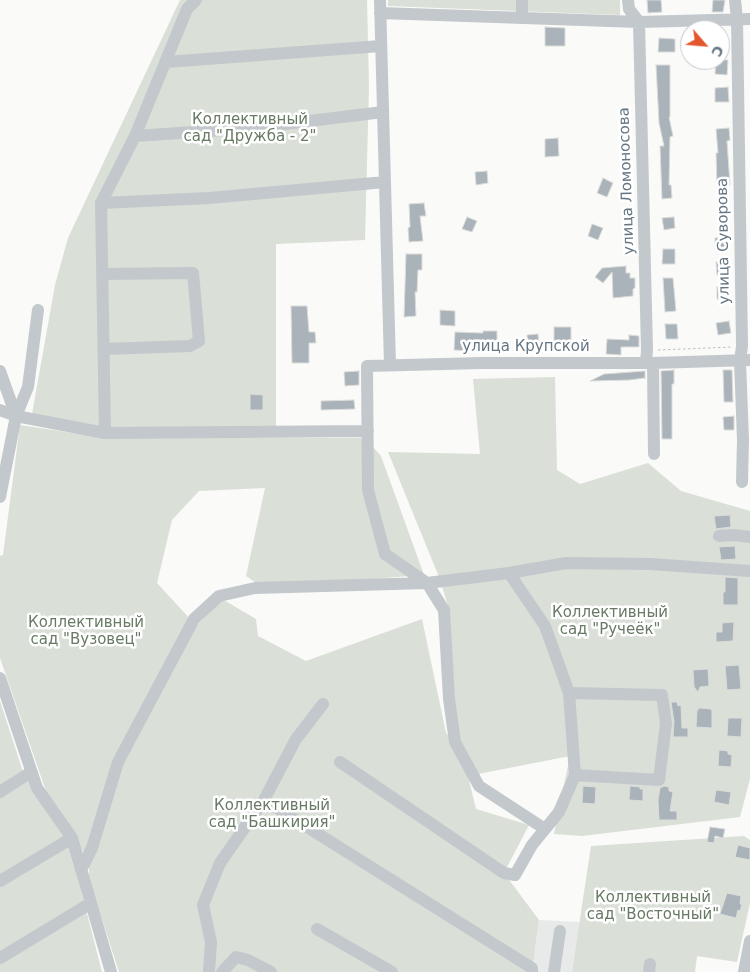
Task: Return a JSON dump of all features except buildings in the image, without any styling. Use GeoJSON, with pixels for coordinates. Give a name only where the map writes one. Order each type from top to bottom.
{"type":"FeatureCollection","features":[{"type":"Feature","properties":{"kind":"street"},"geometry":{"type":"LineString","coordinates":[[105,433],[101,203],[135,136],[187,9],[196,0]]}},
{"type":"Feature","properties":{"kind":"street"},"geometry":{"type":"LineString","coordinates":[[522,0],[522,18]]}},
{"type":"Feature","properties":{"kind":"street","name":"улица Ломоносова"},"geometry":{"type":"LineString","coordinates":[[628,0],[629,9],[639,22],[649,359],[654,454]]}},
{"type":"Feature","properties":{"kind":"street","name":"улица Суворова"},"geometry":{"type":"LineString","coordinates":[[735,0],[744,19],[742,346],[745,360],[746,440],[742,482]]}},
{"type":"Feature","properties":{"kind":"street"},"geometry":{"type":"LineString","coordinates":[[390,365],[380,6],[522,18],[639,22],[744,19]]}},
{"type":"Feature","properties":{"kind":"street"},"geometry":{"type":"LineString","coordinates":[[166,62],[381,46]]}},
{"type":"Feature","properties":{"kind":"street"},"geometry":{"type":"LineString","coordinates":[[135,136],[252,128],[383,112]]}},
{"type":"Feature","properties":{"kind":"street"},"geometry":{"type":"LineString","coordinates":[[101,203],[209,198],[385,182]]}},
{"type":"Feature","properties":{"kind":"street"},"geometry":{"type":"LineString","coordinates":[[102,274],[193,272],[199,341],[190,346],[104,349]]}},
{"type":"Feature","properties":{"kind":"street"},"geometry":{"type":"LineString","coordinates":[[0,497],[16,416],[28,388],[38,310]]}},
{"type":"Feature","properties":{"kind":"street","name":"улица Крупской"},"geometry":{"type":"LineString","coordinates":[[368,431],[367,366],[649,359],[745,360]]}},
{"type":"Feature","properties":{"kind":"street"},"geometry":{"type":"LineString","coordinates":[[0,371],[16,416]]}},
{"type":"Feature","properties":{"kind":"street"},"geometry":{"type":"LineString","coordinates":[[0,410],[16,416],[105,433],[368,431],[368,490],[385,554],[427,583],[444,610],[449,699],[455,742],[479,786],[545,829]]}},
{"type":"Feature","properties":{"kind":"street"},"geometry":{"type":"LineString","coordinates":[[719,536],[750,537]]}},
{"type":"Feature","properties":{"kind":"street"},"geometry":{"type":"LineString","coordinates":[[81,870],[92,848],[118,762],[194,619],[219,596],[255,588],[427,583],[509,573],[566,563],[650,564],[750,571]]}},
{"type":"Feature","properties":{"kind":"street"},"geometry":{"type":"LineString","coordinates":[[340,762],[504,874],[515,876],[532,845],[558,812],[575,775],[569,693],[545,626],[509,573]]}},
{"type":"Feature","properties":{"kind":"street"},"geometry":{"type":"LineString","coordinates":[[0,678],[5,709],[36,788],[72,838],[111,972]]}},
{"type":"Feature","properties":{"kind":"street"},"geometry":{"type":"LineString","coordinates":[[569,693],[662,695],[666,723],[659,780],[575,775]]}},
{"type":"Feature","properties":{"kind":"street"},"geometry":{"type":"LineString","coordinates":[[209,972],[211,942],[203,904],[220,863],[264,800],[296,739],[324,704]]}},
{"type":"Feature","properties":{"kind":"street"},"geometry":{"type":"LineString","coordinates":[[0,792],[31,772]]}},
{"type":"Feature","properties":{"kind":"street"},"geometry":{"type":"LineString","coordinates":[[264,800],[532,968],[532,972]]}},
{"type":"Feature","properties":{"kind":"street"},"geometry":{"type":"LineString","coordinates":[[0,881],[72,838]]}},
{"type":"Feature","properties":{"kind":"street"},"geometry":{"type":"LineString","coordinates":[[0,958],[91,903]]}},
{"type":"Feature","properties":{"kind":"street"},"geometry":{"type":"LineString","coordinates":[[317,929],[392,972]]}},
{"type":"Feature","properties":{"kind":"street"},"geometry":{"type":"LineString","coordinates":[[554,972],[560,932]]}},
{"type":"Feature","properties":{"kind":"street"},"geometry":{"type":"LineString","coordinates":[[744,972],[750,941]]}},
{"type":"Feature","properties":{"kind":"street"},"geometry":{"type":"LineString","coordinates":[[222,972],[236,957],[248,960],[272,972]]}},
{"type":"Feature","properties":{"kind":"path"},"geometry":{"type":"LineString","coordinates":[[649,359],[742,346]]}},
{"type":"Feature","properties":{"kind":"shaded area"},"geometry":{"type":"Polygon","coordinates":[[[539,920],[580,922],[572,972],[532,972],[539,920]]]}},
{"type":"Feature","properties":{"kind":"green space","name":"Коллективный сад \"Дружба - 2\""},"geometry":{"type":"Polygon","coordinates":[[[180,0],[367,0],[369,85],[365,240],[276,244],[276,430],[106,428],[32,414],[55,285],[68,238],[180,0]]]}},
{"type":"Feature","properties":{"kind":"green space"},"geometry":{"type":"Polygon","coordinates":[[[388,0],[620,0],[620,15],[388,6],[388,0]]]}},
{"type":"Feature","properties":{"kind":"green space"},"geometry":{"type":"Polygon","coordinates":[[[555,377],[557,470],[580,484],[648,463],[681,491],[750,511],[750,779],[740,817],[582,836],[554,834],[570,756],[468,776],[476,809],[529,825],[504,873],[539,920],[532,972],[119,972],[89,879],[89,865],[127,749],[186,637],[222,599],[256,619],[258,636],[306,661],[422,619],[446,733],[454,741],[450,612],[439,577],[388,452],[480,454],[473,379],[555,377]]]}},
{"type":"Feature","properties":{"kind":"green space","name":"Коллективный сад \"Вузовец\""},"geometry":{"type":"Polygon","coordinates":[[[20,425],[100,437],[365,438],[381,456],[424,575],[262,587],[246,576],[265,488],[199,491],[172,520],[157,583],[191,620],[115,763],[87,858],[47,794],[0,658],[0,556],[3,555],[20,425]]]}},
{"type":"Feature","properties":{"kind":"green space"},"geometry":{"type":"Polygon","coordinates":[[[0,701],[24,775],[68,840],[102,972],[0,972],[0,701]]]}},
{"type":"Feature","properties":{"kind":"green space","name":"Коллективный сад \"Восточный\""},"geometry":{"type":"Polygon","coordinates":[[[744,836],[750,840],[750,903],[737,962],[697,956],[695,972],[572,972],[591,846],[744,836]]]}},
{"type":"Feature","properties":{"kind":"park label","name":"Коллективный сад \"Ручеёк\""},"geometry":{"type":"Point","coordinates":[610,622]}},
{"type":"Feature","properties":{"kind":"park label","name":"Коллективный сад \"Башкирия\""},"geometry":{"type":"Point","coordinates":[272,814]}}]}
